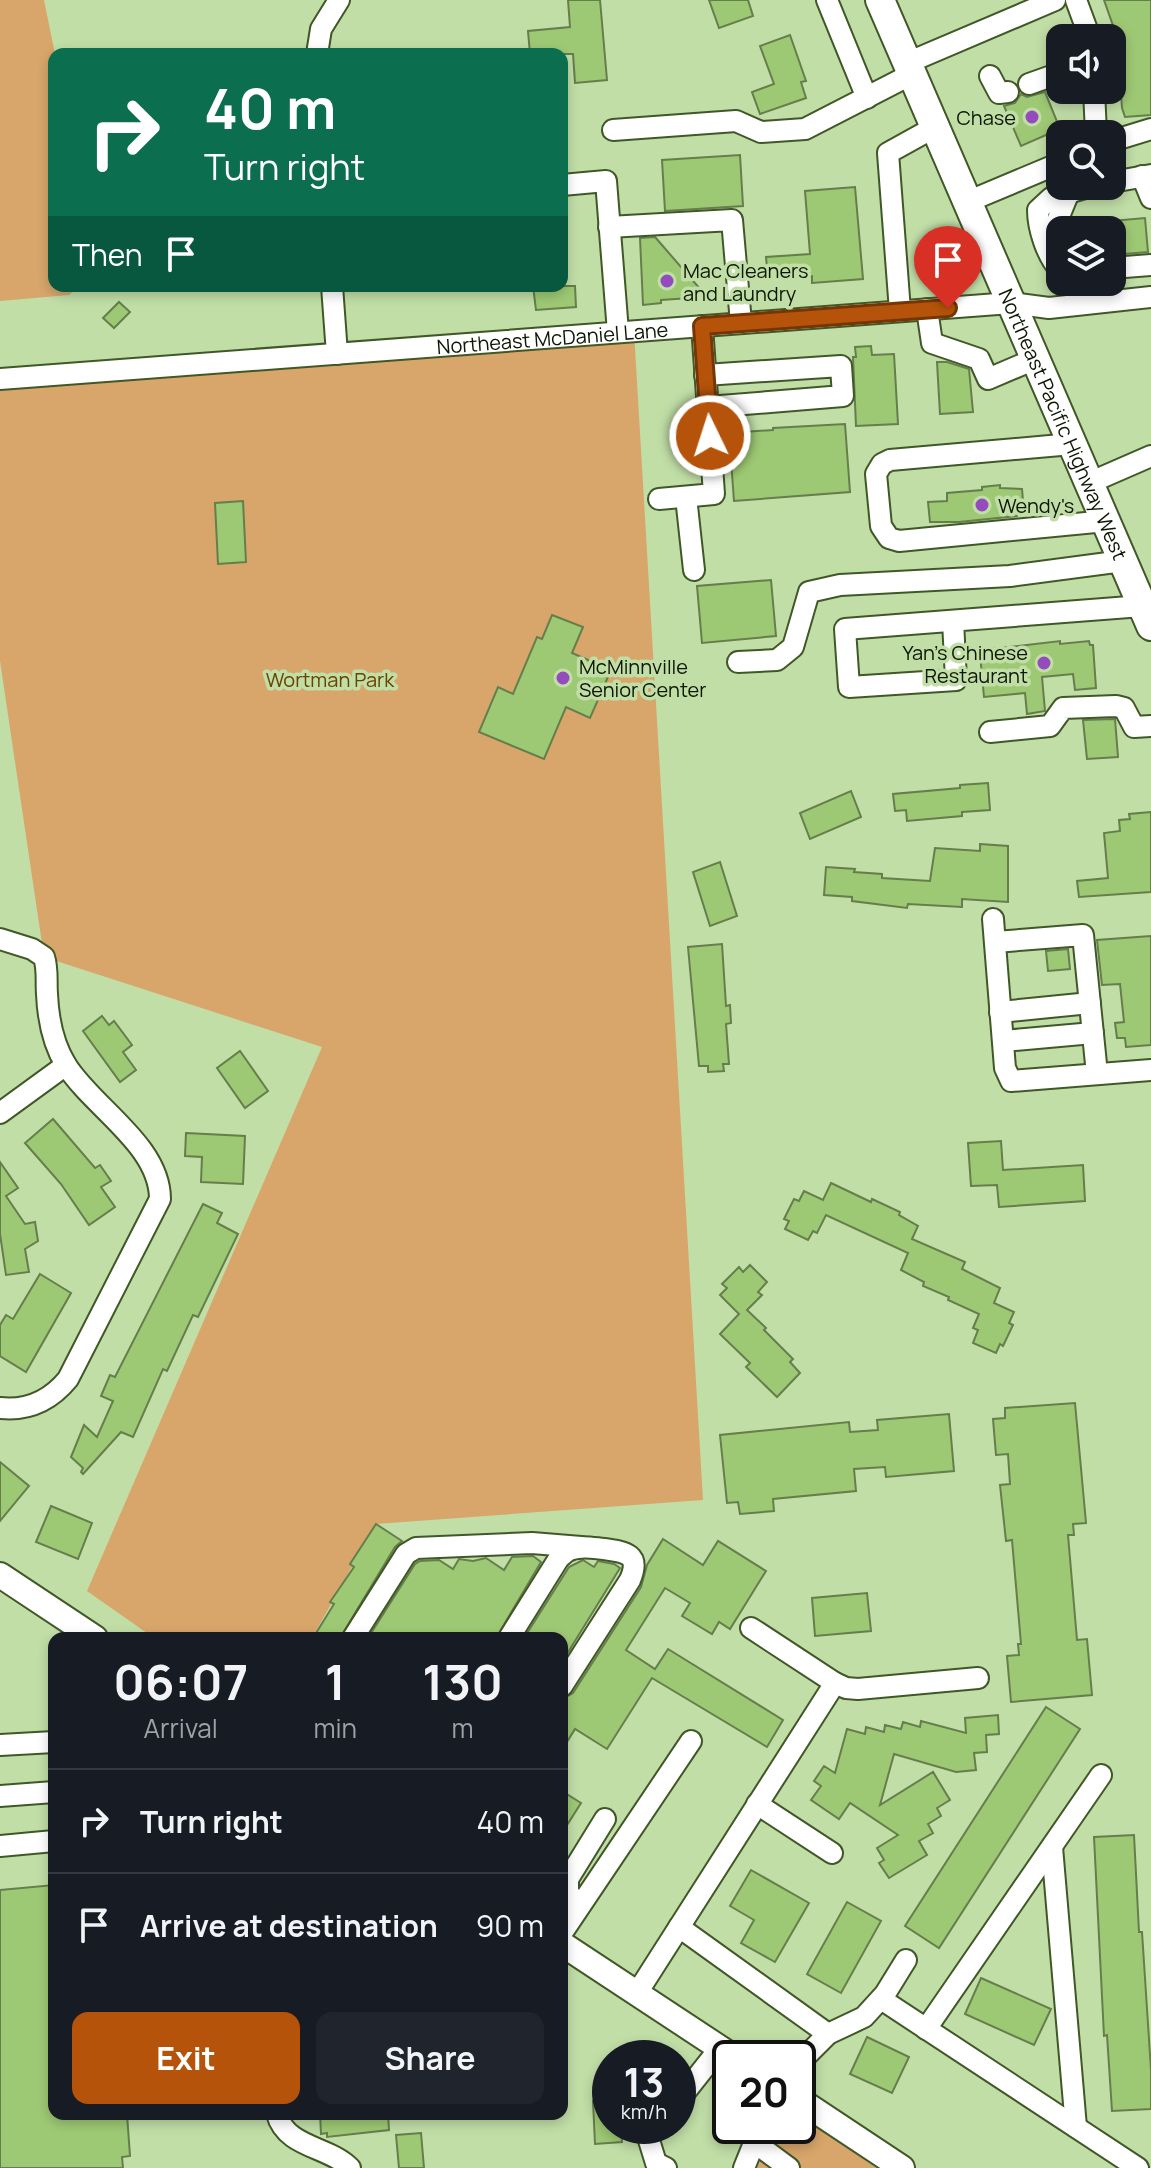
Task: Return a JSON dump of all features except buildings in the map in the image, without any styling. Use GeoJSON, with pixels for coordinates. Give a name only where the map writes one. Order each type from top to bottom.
{"type":"FeatureCollection","features":[{"type":"Feature","properties":{"kind":"highway","name":"Northeast Pacific Highway West"},"geometry":{"type":"LineString","coordinates":[[880,0],[1146,616]]}},
{"type":"Feature","properties":{"kind":"main road"},"geometry":{"type":"LineString","coordinates":[[0,1575],[86,1632]]}},
{"type":"Feature","properties":{"kind":"main road"},"geometry":{"type":"LineString","coordinates":[[568,1948],[712,2042]]}},
{"type":"Feature","properties":{"kind":"main road"},"geometry":{"type":"LineString","coordinates":[[816,2111],[902,2168]]}},
{"type":"Feature","properties":{"kind":"street"},"geometry":{"type":"LineString","coordinates":[[318,48],[321,29],[339,0]]}},
{"type":"Feature","properties":{"kind":"street"},"geometry":{"type":"LineString","coordinates":[[827,0],[867,98]]}},
{"type":"Feature","properties":{"kind":"street"},"geometry":{"type":"LineString","coordinates":[[613,130],[736,121],[761,132],[805,129],[867,98],[910,69],[1055,0]]}},
{"type":"Feature","properties":{"kind":"street"},"geometry":{"type":"LineString","coordinates":[[1076,0],[1085,24]]}},
{"type":"Feature","properties":{"kind":"street"},"geometry":{"type":"LineString","coordinates":[[990,76],[999,93],[1008,92]]}},
{"type":"Feature","properties":{"kind":"street"},"geometry":{"type":"LineString","coordinates":[[1029,84],[1046,78]]}},
{"type":"Feature","properties":{"kind":"street"},"geometry":{"type":"LineString","coordinates":[[900,311],[888,153],[935,127]]}},
{"type":"Feature","properties":{"kind":"street"},"geometry":{"type":"LineString","coordinates":[[1126,137],[1151,129]]}},
{"type":"Feature","properties":{"kind":"street"},"geometry":{"type":"LineString","coordinates":[[967,202],[1046,169]]}},
{"type":"Feature","properties":{"kind":"street"},"geometry":{"type":"LineString","coordinates":[[1126,179],[1147,175],[1151,198]]}},
{"type":"Feature","properties":{"kind":"street"},"geometry":{"type":"LineString","coordinates":[[568,184],[606,181],[618,332]]}},
{"type":"Feature","properties":{"kind":"street"},"geometry":{"type":"LineString","coordinates":[[1046,240],[1038,223],[1038,210],[1049,200]]}},
{"type":"Feature","properties":{"kind":"street"},"geometry":{"type":"LineString","coordinates":[[609,227],[732,220],[741,323]]}},
{"type":"Feature","properties":{"kind":"street"},"geometry":{"type":"LineString","coordinates":[[1126,267],[1151,265]]}},
{"type":"Feature","properties":{"kind":"street"},"geometry":{"type":"LineString","coordinates":[[332,292],[337,354]]}},
{"type":"Feature","properties":{"kind":"street","name":"Northeast McDaniel Lane"},"geometry":{"type":"LineString","coordinates":[[0,379],[1011,303],[1049,308],[1151,298]]}},
{"type":"Feature","properties":{"kind":"street"},"geometry":{"type":"LineString","coordinates":[[927,309],[932,343],[979,359],[988,379],[1035,359]]}},
{"type":"Feature","properties":{"kind":"street"},"geometry":{"type":"LineString","coordinates":[[659,499],[714,494],[702,326]]}},
{"type":"Feature","properties":{"kind":"street"},"geometry":{"type":"LineString","coordinates":[[705,375],[841,366],[843,396],[708,407]]}},
{"type":"Feature","properties":{"kind":"street"},"geometry":{"type":"LineString","coordinates":[[1072,444],[890,460],[882,464],[876,474],[881,526],[889,538],[899,541],[1106,521]]}},
{"type":"Feature","properties":{"kind":"street"},"geometry":{"type":"LineString","coordinates":[[1089,483],[1151,456]]}},
{"type":"Feature","properties":{"kind":"street"},"geometry":{"type":"LineString","coordinates":[[686,497],[694,570]]}},
{"type":"Feature","properties":{"kind":"street"},"geometry":{"type":"LineString","coordinates":[[738,662],[777,660],[793,647],[809,592],[840,585],[1010,576],[1123,561]]}},
{"type":"Feature","properties":{"kind":"street"},"geometry":{"type":"LineString","coordinates":[[953,621],[956,680],[849,687],[845,629],[953,621],[1146,616]]}},
{"type":"Feature","properties":{"kind":"street"},"geometry":{"type":"LineString","coordinates":[[990,732],[1050,726],[1063,708],[1116,706],[1124,708],[1134,727],[1151,726]]}},
{"type":"Feature","properties":{"kind":"street"},"geometry":{"type":"LineString","coordinates":[[993,919],[1005,1068],[1011,1081],[1151,1070]]}},
{"type":"Feature","properties":{"kind":"street"},"geometry":{"type":"LineString","coordinates":[[995,942],[1083,935],[1097,1074]]}},
{"type":"Feature","properties":{"kind":"street"},"geometry":{"type":"LineString","coordinates":[[0,939],[32,949],[44,957],[51,1027],[66,1065],[150,1161],[160,1184],[160,1199],[68,1379],[59,1390],[36,1405],[0,1408]]}},
{"type":"Feature","properties":{"kind":"street"},"geometry":{"type":"LineString","coordinates":[[1000,1012],[1090,1003]]}},
{"type":"Feature","properties":{"kind":"street"},"geometry":{"type":"LineString","coordinates":[[1003,1041],[1093,1033]]}},
{"type":"Feature","properties":{"kind":"street"},"geometry":{"type":"LineString","coordinates":[[0,1113],[66,1065]]}},
{"type":"Feature","properties":{"kind":"street"},"geometry":{"type":"LineString","coordinates":[[357,1632],[406,1554],[416,1548],[532,1543],[626,1552],[633,1559],[634,1570],[568,1676]]}},
{"type":"Feature","properties":{"kind":"street"},"geometry":{"type":"LineString","coordinates":[[513,1632],[559,1558],[570,1550],[586,1547]]}},
{"type":"Feature","properties":{"kind":"street"},"geometry":{"type":"LineString","coordinates":[[751,1628],[846,1688],[978,1678]]}},
{"type":"Feature","properties":{"kind":"street"},"geometry":{"type":"LineString","coordinates":[[637,1993],[835,1683]]}},
{"type":"Feature","properties":{"kind":"street"},"geometry":{"type":"LineString","coordinates":[[568,1924],[691,1741]]}},
{"type":"Feature","properties":{"kind":"street"},"geometry":{"type":"LineString","coordinates":[[0,1745],[48,1742]]}},
{"type":"Feature","properties":{"kind":"street"},"geometry":{"type":"LineString","coordinates":[[926,2029],[1101,1775]]}},
{"type":"Feature","properties":{"kind":"street"},"geometry":{"type":"LineString","coordinates":[[0,1796],[48,1792]]}},
{"type":"Feature","properties":{"kind":"street"},"geometry":{"type":"LineString","coordinates":[[757,1804],[832,1853]]}},
{"type":"Feature","properties":{"kind":"street"},"geometry":{"type":"LineString","coordinates":[[581,1904],[568,1894],[568,1879],[605,1819]]}},
{"type":"Feature","properties":{"kind":"street"},"geometry":{"type":"LineString","coordinates":[[0,1846],[48,1842]]}},
{"type":"Feature","properties":{"kind":"street"},"geometry":{"type":"LineString","coordinates":[[1052,1847],[1076,2127]]}},
{"type":"Feature","properties":{"kind":"street"},"geometry":{"type":"LineString","coordinates":[[679,1927],[828,2034]]}},
{"type":"Feature","properties":{"kind":"street"},"geometry":{"type":"LineString","coordinates":[[816,2046],[828,2034],[864,2017],[881,1999],[906,1960]]}},
{"type":"Feature","properties":{"kind":"street"},"geometry":{"type":"LineString","coordinates":[[881,1999],[1138,2168]]}},
{"type":"Feature","properties":{"kind":"street"},"geometry":{"type":"LineString","coordinates":[[696,2084],[712,2068]]}},
{"type":"Feature","properties":{"kind":"street"},"geometry":{"type":"LineString","coordinates":[[279,2120],[296,2140],[340,2158],[350,2168]]}},
{"type":"Feature","properties":{"kind":"street"},"geometry":{"type":"LineString","coordinates":[[650,2144],[656,2163],[666,2168]]}},
{"type":"Feature","properties":{"kind":"street"},"geometry":{"type":"LineString","coordinates":[[744,2168],[753,2144]]}},
{"type":"Feature","properties":{"kind":"street"},"geometry":{"type":"LineString","coordinates":[[766,2144],[789,2168]]}},
{"type":"Feature","properties":{"kind":"green space"},"geometry":{"type":"Polygon","coordinates":[[[0,0],[44,0],[54,48],[48,48],[48,292],[72,292],[69,295],[0,301],[0,0]]]}},
{"type":"Feature","properties":{"kind":"green space","name":"Wortman Park"},"geometry":{"type":"Polygon","coordinates":[[[634,331],[703,1500],[376,1524],[315,1632],[145,1632],[87,1591],[322,1047],[44,957],[0,661],[0,379],[634,331]]]}},
{"type":"Feature","properties":{"kind":"green space"},"geometry":{"type":"Polygon","coordinates":[[[816,2125],[876,2168],[757,2168],[767,2144],[816,2144],[816,2125]]]}},
{"type":"Feature","properties":{"kind":"place","name":"Chase"},"geometry":{"type":"Point","coordinates":[1032,117]}},
{"type":"Feature","properties":{"kind":"place","name":"Mac Cleaners and Laundry"},"geometry":{"type":"Point","coordinates":[667,281]}},
{"type":"Feature","properties":{"kind":"place","name":"Wendy's"},"geometry":{"type":"Point","coordinates":[982,505]}},
{"type":"Feature","properties":{"kind":"place","name":"Yan's Chinese Restaurant"},"geometry":{"type":"Point","coordinates":[1044,663]}},
{"type":"Feature","properties":{"kind":"place","name":"McMinnville Senior Center"},"geometry":{"type":"Point","coordinates":[563,678]}},
{"type":"Feature","properties":{"kind":"route"},"geometry":{"type":"LineString","coordinates":[[710,436],[702,326],[948,308]]}}]}
